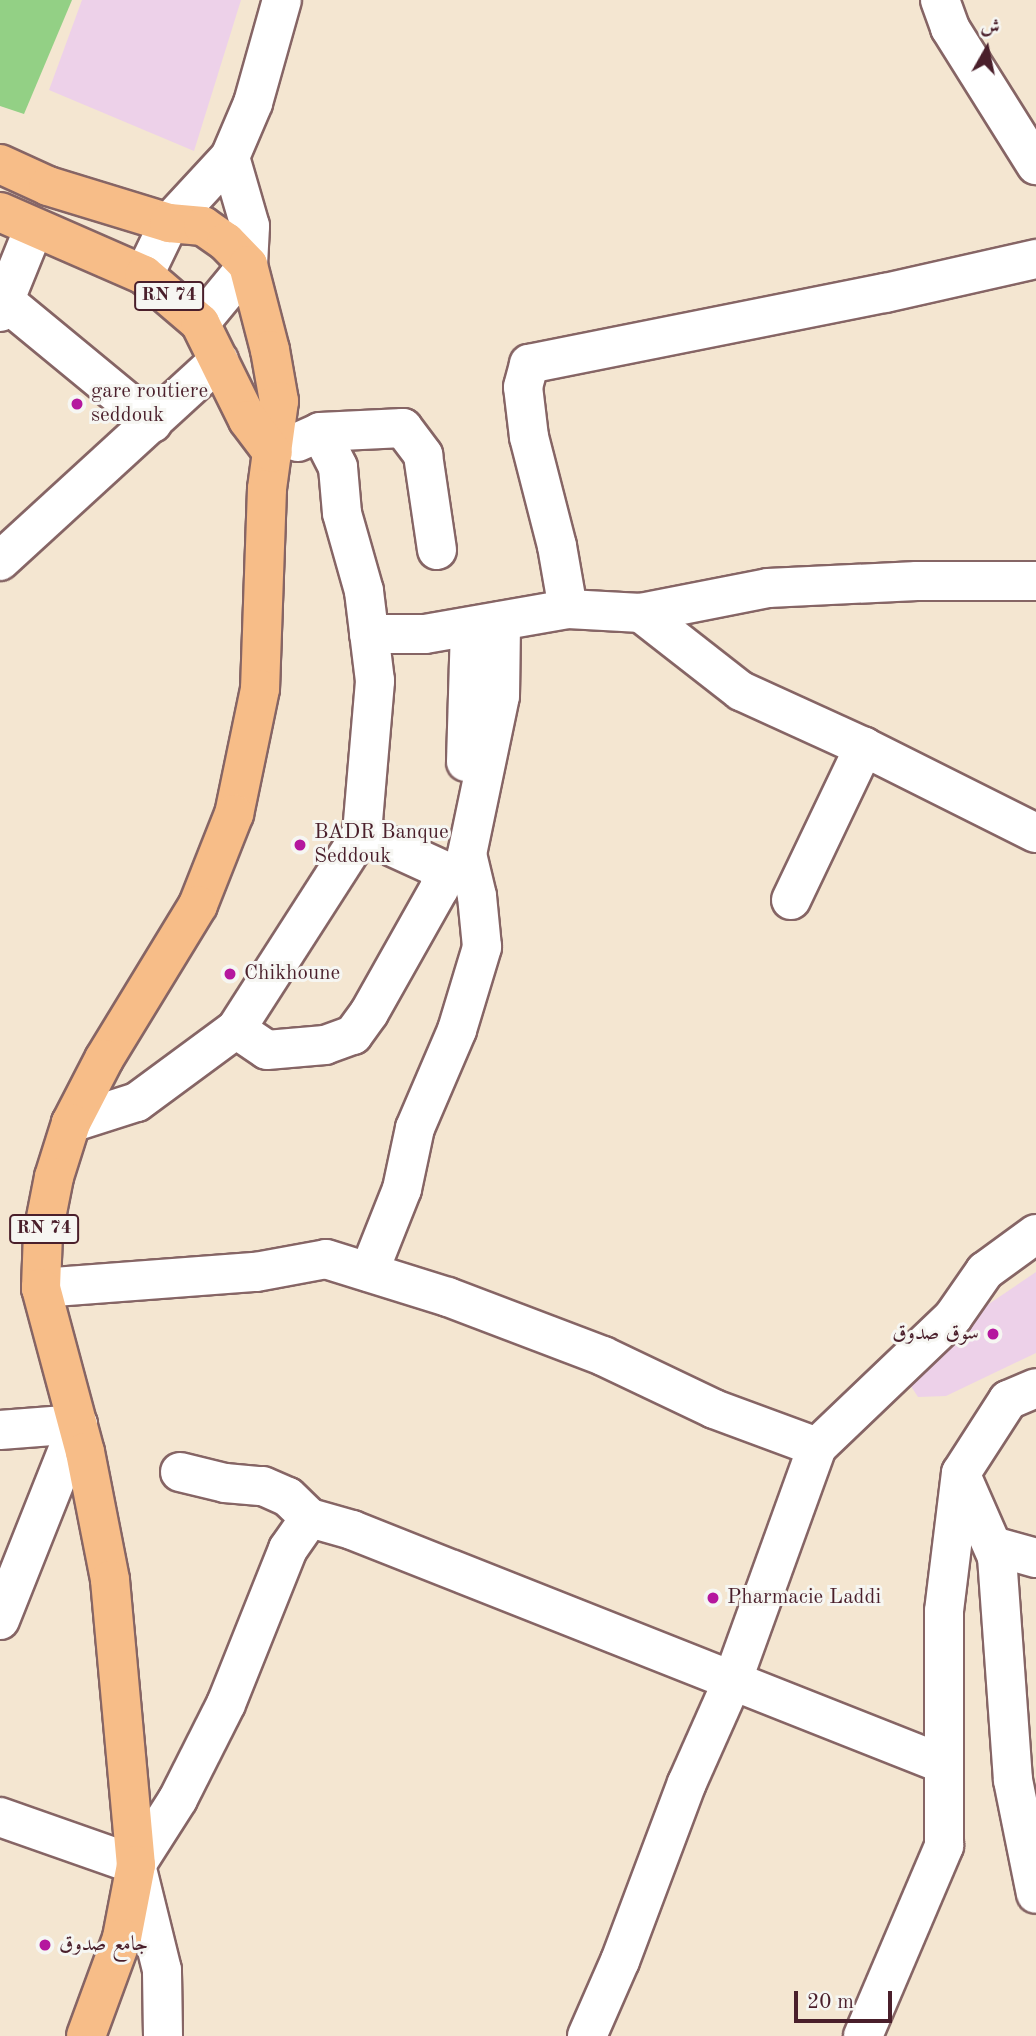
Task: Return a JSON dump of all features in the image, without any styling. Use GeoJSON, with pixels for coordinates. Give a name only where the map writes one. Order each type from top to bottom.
{"type":"FeatureCollection","features":[{"type":"Feature","properties":{"kind":"main road"},"geometry":{"type":"LineString","coordinates":[[0,164],[48,186],[169,223],[203,226],[226,242],[248,265]]}},
{"type":"Feature","properties":{"kind":"main road","name":"RN 74"},"geometry":{"type":"LineString","coordinates":[[0,212],[144,275],[200,323],[248,420],[273,453]]}},
{"type":"Feature","properties":{"kind":"main road","name":"RN 74"},"geometry":{"type":"LineString","coordinates":[[86,2036],[122,1938],[136,1865],[110,1580],[78,1424],[41,1287],[43,1233],[54,1177],[71,1122],[104,1059],[198,905],[233,814],[260,689],[267,489],[279,401],[270,350],[248,265]]}},
{"type":"Feature","properties":{"kind":"street"},"geometry":{"type":"LineString","coordinates":[[144,275],[169,223],[230,158],[253,103],[282,0]]}},
{"type":"Feature","properties":{"kind":"street"},"geometry":{"type":"LineString","coordinates":[[940,0],[950,28],[1036,165]]}},
{"type":"Feature","properties":{"kind":"street"},"geometry":{"type":"LineString","coordinates":[[200,323],[248,265],[250,226],[230,158]]}},
{"type":"Feature","properties":{"kind":"street"},"geometry":{"type":"LineString","coordinates":[[34,228],[3,307],[153,423]]}},
{"type":"Feature","properties":{"kind":"street"},"geometry":{"type":"LineString","coordinates":[[568,609],[557,546],[529,437],[523,387],[529,364],[885,293],[1036,259]]}},
{"type":"Feature","properties":{"kind":"street"},"geometry":{"type":"LineString","coordinates":[[0,561],[219,360]]}},
{"type":"Feature","properties":{"kind":"street"},"geometry":{"type":"LineString","coordinates":[[273,453],[320,432],[403,428],[422,455],[437,550]]}},
{"type":"Feature","properties":{"kind":"street"},"geometry":{"type":"LineString","coordinates":[[71,1122],[137,1102],[236,1029],[362,833],[375,681],[364,592],[342,513],[338,467],[320,432]]}},
{"type":"Feature","properties":{"kind":"street"},"geometry":{"type":"LineString","coordinates":[[369,634],[425,634],[568,609],[641,613],[768,588],[917,581],[1036,581]]}},
{"type":"Feature","properties":{"kind":"street"},"geometry":{"type":"LineString","coordinates":[[641,613],[741,691],[864,747],[1036,833]]}},
{"type":"Feature","properties":{"kind":"street"},"geometry":{"type":"LineString","coordinates":[[236,1029],[267,1050],[325,1045],[353,1035],[369,1013],[439,889],[452,845],[486,624]]}},
{"type":"Feature","properties":{"kind":"street"},"geometry":{"type":"LineString","coordinates":[[369,1272],[402,1189],[415,1128],[457,1030],[482,947],[477,896],[467,854],[500,696],[486,624]]}},
{"type":"Feature","properties":{"kind":"street"},"geometry":{"type":"LineString","coordinates":[[791,900],[864,747]]}},
{"type":"Feature","properties":{"kind":"street"},"geometry":{"type":"LineString","coordinates":[[362,833],[443,870]]}},
{"type":"Feature","properties":{"kind":"street"},"geometry":{"type":"LineString","coordinates":[[587,2036],[620,1961],[687,1783],[732,1682],[817,1447],[953,1317],[985,1271],[1036,1234]]}},
{"type":"Feature","properties":{"kind":"street"},"geometry":{"type":"LineString","coordinates":[[41,1287],[257,1272],[326,1259],[448,1297],[603,1356],[714,1409],[817,1447]]}},
{"type":"Feature","properties":{"kind":"street"},"geometry":{"type":"LineString","coordinates":[[863,2036],[944,1846],[944,1611],[961,1474],[1008,1400],[1036,1388]]}},
{"type":"Feature","properties":{"kind":"street"},"geometry":{"type":"LineString","coordinates":[[0,1430],[78,1424],[0,1620]]}},
{"type":"Feature","properties":{"kind":"street"},"geometry":{"type":"LineString","coordinates":[[180,1472],[225,1483],[263,1486],[288,1497],[310,1518],[352,1530],[943,1764]]}},
{"type":"Feature","properties":{"kind":"street"},"geometry":{"type":"LineString","coordinates":[[961,1474],[997,1557],[1013,1780],[1036,1894]]}},
{"type":"Feature","properties":{"kind":"street"},"geometry":{"type":"LineString","coordinates":[[163,2036],[162,1970],[136,1865],[178,1799],[226,1704],[288,1549],[310,1518]]}},
{"type":"Feature","properties":{"kind":"street"},"geometry":{"type":"LineString","coordinates":[[993,1546],[1036,1558]]}},
{"type":"Feature","properties":{"kind":"street"},"geometry":{"type":"LineString","coordinates":[[0,1817],[136,1865]]}},
{"type":"Feature","properties":{"kind":"shaded area"},"geometry":{"type":"Polygon","coordinates":[[[82,0],[241,0],[194,151],[49,90],[82,0]]]}},
{"type":"Feature","properties":{"kind":"shaded area","name":"سوق صدوق"},"geometry":{"type":"Polygon","coordinates":[[[1036,1272],[1036,1353],[946,1396],[918,1397],[905,1377],[971,1316],[1036,1272]]]}},
{"type":"Feature","properties":{"kind":"green space"},"geometry":{"type":"Polygon","coordinates":[[[0,0],[72,0],[24,114],[0,106],[0,0]]]}},
{"type":"Feature","properties":{"kind":"place","name":"gare routiere seddouk"},"geometry":{"type":"Point","coordinates":[77,404]}},
{"type":"Feature","properties":{"kind":"place","name":"BADR Banque Seddouk"},"geometry":{"type":"Point","coordinates":[300,845]}},
{"type":"Feature","properties":{"kind":"place","name":"Chikhoune"},"geometry":{"type":"Point","coordinates":[230,974]}},
{"type":"Feature","properties":{"kind":"place","name":"سوق صدوق"},"geometry":{"type":"Point","coordinates":[993,1334]}},
{"type":"Feature","properties":{"kind":"place","name":"Pharmacie Laddi"},"geometry":{"type":"Point","coordinates":[713,1598]}},
{"type":"Feature","properties":{"kind":"place","name":"جامع صدوق"},"geometry":{"type":"Point","coordinates":[45,1945]}}]}
